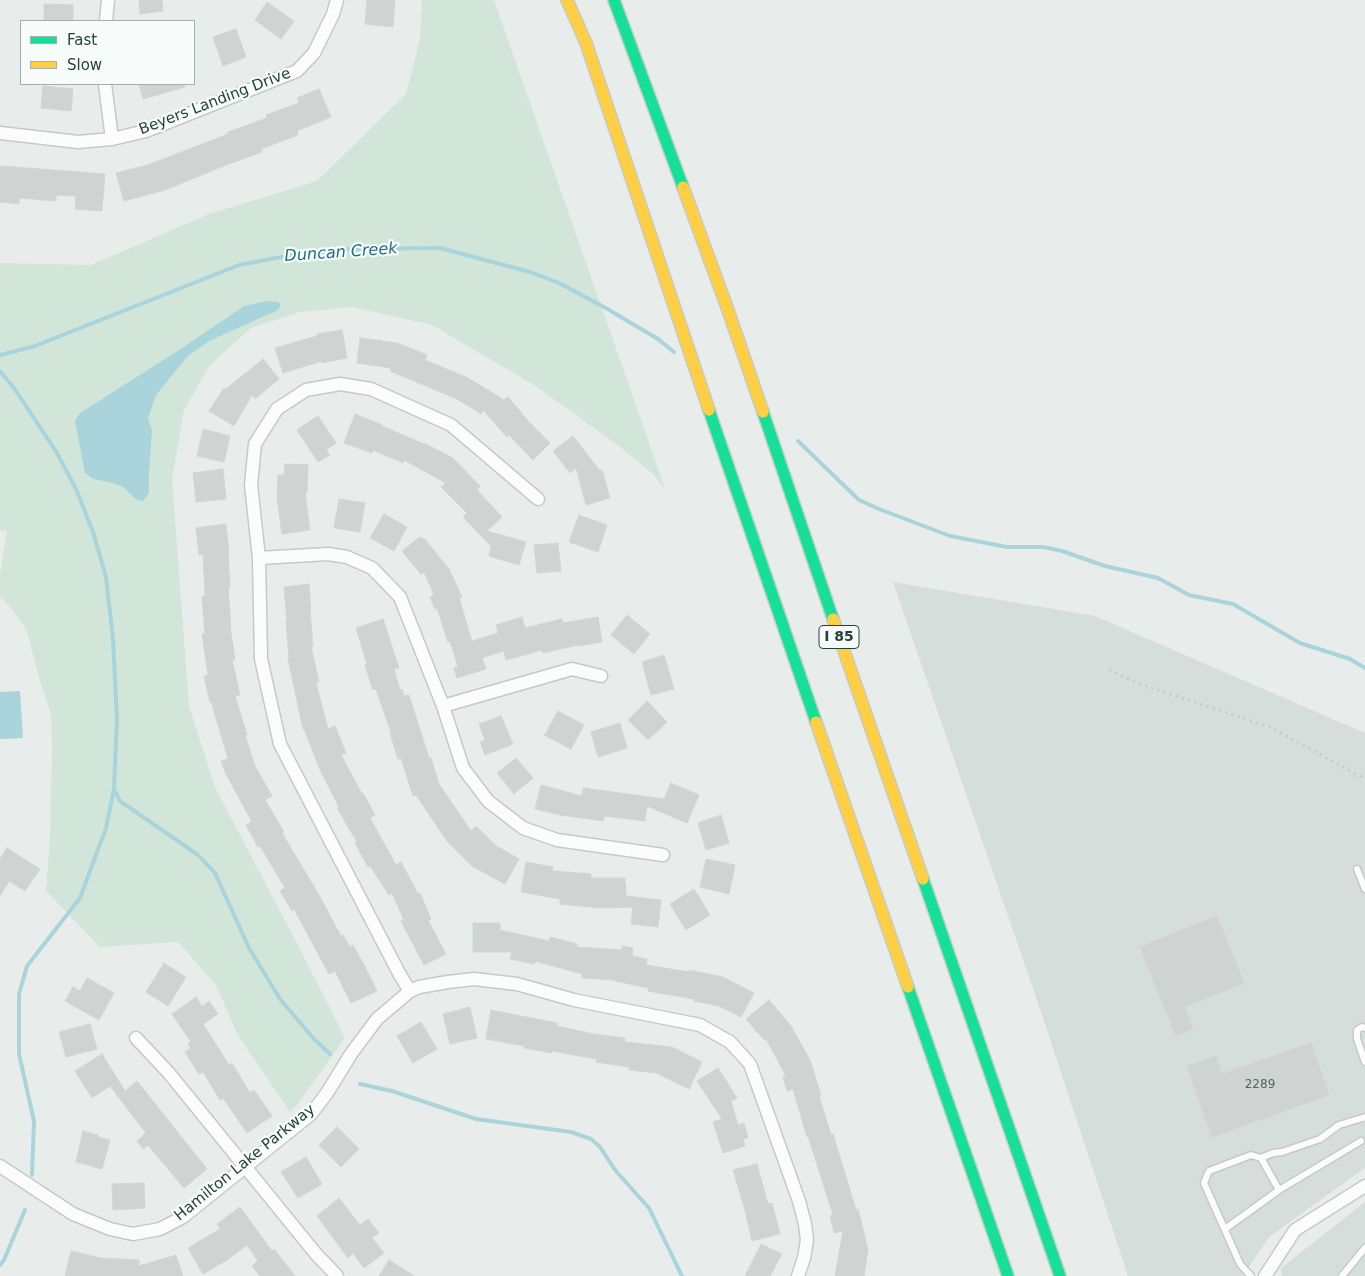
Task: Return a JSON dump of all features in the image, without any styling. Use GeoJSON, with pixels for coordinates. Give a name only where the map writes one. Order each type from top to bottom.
{"type":"FeatureCollection","features":[{"type":"Feature","properties":{"kind":"highway"},"geometry":{"type":"LineString","coordinates":[[567,0],[586,43],[723,452],[1008,1276]]}},
{"type":"Feature","properties":{"kind":"highway","name":"I 85"},"geometry":{"type":"LineString","coordinates":[[614,0],[729,313],[850,670],[1060,1276]]}},
{"type":"Feature","properties":{"kind":"street"},"geometry":{"type":"LineString","coordinates":[[106,20],[108,0]]}},
{"type":"Feature","properties":{"kind":"street","name":"Beyers Landing Drive"},"geometry":{"type":"LineString","coordinates":[[0,133],[78,142],[112,139],[146,131],[297,71],[314,53],[333,14],[337,0]]}},
{"type":"Feature","properties":{"kind":"street"},"geometry":{"type":"LineString","coordinates":[[105,85],[112,139]]}},
{"type":"Feature","properties":{"kind":"street"},"geometry":{"type":"LineString","coordinates":[[538,499],[451,425],[371,389],[340,384],[306,390],[277,409],[255,444],[251,485],[259,558],[261,659],[280,744],[400,976],[410,991],[419,986],[474,979],[517,984],[574,1000],[700,1025],[730,1042],[750,1064],[799,1201],[805,1224],[806,1240],[804,1258],[798,1276]]}},
{"type":"Feature","properties":{"kind":"street"},"geometry":{"type":"LineString","coordinates":[[259,558],[328,554],[347,557],[372,568],[400,597],[443,706],[463,768],[488,801],[523,828],[557,840],[663,855]]}},
{"type":"Feature","properties":{"kind":"street"},"geometry":{"type":"LineString","coordinates":[[443,706],[572,669],[601,676]]}},
{"type":"Feature","properties":{"kind":"street","name":"Hamilton Lake Parkway"},"geometry":{"type":"LineString","coordinates":[[0,1166],[73,1214],[110,1229],[133,1234],[160,1229],[183,1217],[311,1114],[327,1093],[351,1054],[377,1020],[410,991]]}},
{"type":"Feature","properties":{"kind":"street"},"geometry":{"type":"LineString","coordinates":[[136,1038],[168,1072],[316,1254],[337,1276]]}},
{"type":"Feature","properties":{"kind":"street"},"geometry":{"type":"LineString","coordinates":[[1265,1276],[1295,1230],[1365,1186]]}},
{"type":"Feature","properties":{"kind":"lane"},"geometry":{"type":"LineString","coordinates":[[1357,869],[1365,889]]}},
{"type":"Feature","properties":{"kind":"lane"},"geometry":{"type":"LineString","coordinates":[[1365,1028],[1362,1027],[1358,1030],[1357,1039],[1365,1062]]}},
{"type":"Feature","properties":{"kind":"lane"},"geometry":{"type":"LineString","coordinates":[[1251,1276],[1240,1264],[1204,1183],[1209,1171],[1251,1155],[1261,1158],[1320,1139],[1339,1125],[1365,1117]]}},
{"type":"Feature","properties":{"kind":"lane"},"geometry":{"type":"LineString","coordinates":[[1225,1229],[1279,1190],[1361,1141]]}},
{"type":"Feature","properties":{"kind":"lane"},"geometry":{"type":"LineString","coordinates":[[1261,1158],[1279,1190]]}},
{"type":"Feature","properties":{"kind":"lane"},"geometry":{"type":"LineString","coordinates":[[1342,1276],[1365,1248]]}},
{"type":"Feature","properties":{"kind":"path"},"geometry":{"type":"LineString","coordinates":[[1109,670],[1140,684],[1270,727],[1365,779]]}},
{"type":"Feature","properties":{"kind":"shaded area"},"geometry":{"type":"Polygon","coordinates":[[[893,582],[1095,616],[1365,733],[1365,1168],[1269,1237],[1243,1276],[1128,1276],[1040,1009],[893,582]]]}},
{"type":"Feature","properties":{"kind":"shaded area"},"geometry":{"type":"Polygon","coordinates":[[[1365,1202],[1365,1276],[1282,1276],[1281,1268],[1365,1202]]]}},
{"type":"Feature","properties":{"kind":"green space"},"geometry":{"type":"Polygon","coordinates":[[[422,0],[494,0],[666,491],[653,474],[615,443],[534,385],[432,325],[352,307],[300,312],[251,328],[210,365],[184,410],[172,479],[189,706],[215,787],[345,1038],[298,1104],[290,1112],[237,1034],[216,985],[178,942],[100,947],[46,891],[50,837],[51,714],[39,678],[27,631],[12,609],[0,597],[0,575],[7,531],[0,530],[0,263],[91,265],[209,214],[317,181],[406,94],[420,39],[422,0]]]}},
{"type":"Feature","properties":{"kind":"water"},"geometry":{"type":"Polygon","coordinates":[[[267,301],[278,302],[281,305],[278,310],[209,341],[188,356],[156,395],[148,418],[152,430],[149,493],[143,501],[137,500],[123,487],[93,479],[85,473],[75,421],[80,413],[244,306],[267,301]]]}},
{"type":"Feature","properties":{"kind":"water"},"geometry":{"type":"Polygon","coordinates":[[[20,691],[23,738],[0,739],[0,692],[20,691]]]}},
{"type":"Feature","properties":{"kind":"building"},"geometry":{"type":"Polygon","coordinates":[[[139,0],[162,0],[163,11],[140,14],[139,0]]]}},
{"type":"Feature","properties":{"kind":"building"},"geometry":{"type":"Polygon","coordinates":[[[367,0],[395,0],[393,27],[365,24],[367,0]]]}},
{"type":"Feature","properties":{"kind":"building"},"geometry":{"type":"Polygon","coordinates":[[[267,2],[294,21],[281,39],[255,20],[267,2]]]}},
{"type":"Feature","properties":{"kind":"building"},"geometry":{"type":"Polygon","coordinates":[[[44,4],[73,5],[73,20],[44,20],[44,4]]]}},
{"type":"Feature","properties":{"kind":"building"},"geometry":{"type":"Polygon","coordinates":[[[236,29],[246,57],[223,66],[213,37],[236,29]]]}},
{"type":"Feature","properties":{"kind":"building"},"geometry":{"type":"Polygon","coordinates":[[[139,85],[184,85],[185,87],[143,99],[139,85]]]}},
{"type":"Feature","properties":{"kind":"building"},"geometry":{"type":"Polygon","coordinates":[[[43,86],[73,89],[71,111],[41,108],[43,86]]]}},
{"type":"Feature","properties":{"kind":"building"},"geometry":{"type":"Polygon","coordinates":[[[319,89],[331,117],[297,131],[298,135],[261,149],[262,152],[165,190],[124,201],[116,173],[148,165],[267,118],[266,115],[299,103],[297,98],[319,89]]]}},
{"type":"Feature","properties":{"kind":"building"},"geometry":{"type":"Polygon","coordinates":[[[0,166],[105,174],[102,211],[75,209],[76,196],[56,195],[56,201],[19,198],[19,204],[0,202],[0,166]]]}},
{"type":"Feature","properties":{"kind":"building"},"geometry":{"type":"Polygon","coordinates":[[[342,330],[347,358],[322,363],[322,361],[283,373],[275,348],[317,336],[317,334],[342,330]]]}},
{"type":"Feature","properties":{"kind":"building"},"geometry":{"type":"Polygon","coordinates":[[[360,338],[397,343],[427,355],[425,360],[468,378],[504,400],[508,397],[550,443],[533,460],[509,435],[507,437],[483,410],[481,414],[457,399],[390,371],[391,368],[357,363],[360,338]]]}},
{"type":"Feature","properties":{"kind":"building"},"geometry":{"type":"Polygon","coordinates":[[[263,359],[279,379],[255,399],[252,395],[234,426],[209,411],[224,388],[226,389],[263,359]]]}},
{"type":"Feature","properties":{"kind":"building"},"geometry":{"type":"Polygon","coordinates":[[[355,414],[424,443],[453,458],[480,486],[477,490],[502,517],[487,531],[526,542],[519,565],[489,556],[491,546],[463,517],[467,513],[441,487],[446,483],[404,460],[403,463],[373,450],[372,453],[344,443],[355,414]]]}},
{"type":"Feature","properties":{"kind":"building"},"geometry":{"type":"Polygon","coordinates":[[[318,416],[336,443],[326,450],[330,455],[318,462],[297,430],[318,416]]]}},
{"type":"Feature","properties":{"kind":"building"},"geometry":{"type":"Polygon","coordinates":[[[203,429],[230,436],[224,462],[197,456],[203,429]]]}},
{"type":"Feature","properties":{"kind":"building"},"geometry":{"type":"Polygon","coordinates":[[[573,436],[600,471],[602,470],[610,498],[586,505],[576,468],[570,473],[553,451],[573,436]]]}},
{"type":"Feature","properties":{"kind":"building"},"geometry":{"type":"Polygon","coordinates":[[[285,464],[308,465],[307,493],[305,493],[310,530],[282,534],[277,498],[278,475],[284,475],[285,464]]]}},
{"type":"Feature","properties":{"kind":"building"},"geometry":{"type":"Polygon","coordinates":[[[223,469],[226,499],[196,502],[193,473],[223,469]]]}},
{"type":"Feature","properties":{"kind":"building"},"geometry":{"type":"Polygon","coordinates":[[[339,499],[365,503],[360,532],[334,528],[339,499]]]}},
{"type":"Feature","properties":{"kind":"building"},"geometry":{"type":"Polygon","coordinates":[[[384,514],[407,527],[394,551],[370,538],[384,514]]]}},
{"type":"Feature","properties":{"kind":"building"},"geometry":{"type":"Polygon","coordinates":[[[579,515],[607,525],[598,552],[569,542],[579,515]]]}},
{"type":"Feature","properties":{"kind":"building"},"geometry":{"type":"Polygon","coordinates":[[[226,524],[229,551],[230,589],[228,589],[230,625],[235,660],[232,660],[240,695],[235,696],[247,735],[245,735],[255,766],[272,796],[265,800],[284,832],[282,833],[341,936],[343,935],[350,947],[353,945],[377,991],[351,1003],[335,971],[329,974],[294,909],[292,911],[280,891],[285,888],[246,825],[252,822],[221,761],[228,759],[204,676],[208,675],[202,634],[205,634],[202,596],[205,596],[203,554],[199,555],[196,528],[226,524]]]}},
{"type":"Feature","properties":{"kind":"building"},"geometry":{"type":"Polygon","coordinates":[[[420,537],[424,538],[449,569],[462,597],[459,598],[472,641],[498,633],[496,625],[522,617],[525,628],[562,619],[563,623],[598,617],[602,642],[543,653],[542,650],[506,660],[504,651],[482,658],[486,669],[457,678],[454,668],[458,667],[450,641],[448,642],[437,608],[435,609],[430,597],[434,595],[424,572],[421,574],[402,551],[420,537]]]}},
{"type":"Feature","properties":{"kind":"building"},"geometry":{"type":"Polygon","coordinates":[[[558,543],[561,571],[537,573],[534,545],[558,543]]]}},
{"type":"Feature","properties":{"kind":"building"},"geometry":{"type":"Polygon","coordinates":[[[309,584],[313,646],[311,646],[319,682],[316,683],[328,729],[335,726],[346,753],[341,755],[375,815],[370,818],[396,865],[401,862],[418,894],[420,893],[431,919],[428,920],[446,954],[424,965],[401,921],[404,920],[392,893],[389,895],[370,866],[368,867],[355,843],[357,842],[337,808],[339,807],[321,772],[303,729],[288,659],[284,587],[309,584]]]}},
{"type":"Feature","properties":{"kind":"building"},"geometry":{"type":"Polygon","coordinates":[[[627,615],[650,634],[634,654],[611,635],[627,615]]]}},
{"type":"Feature","properties":{"kind":"building"},"geometry":{"type":"Polygon","coordinates":[[[383,619],[399,668],[394,669],[400,690],[402,689],[404,696],[409,695],[439,784],[471,831],[476,826],[495,845],[519,859],[505,884],[472,866],[447,841],[416,795],[413,796],[401,758],[398,759],[376,689],[373,690],[356,628],[383,619]]]}},
{"type":"Feature","properties":{"kind":"building"},"geometry":{"type":"Polygon","coordinates":[[[664,655],[674,689],[651,695],[642,662],[664,655]]]}},
{"type":"Feature","properties":{"kind":"building"},"geometry":{"type":"Polygon","coordinates":[[[647,701],[667,722],[648,740],[628,720],[647,701]]]}},
{"type":"Feature","properties":{"kind":"building"},"geometry":{"type":"Polygon","coordinates":[[[558,711],[584,725],[571,749],[544,735],[550,729],[547,731],[558,711]]]}},
{"type":"Feature","properties":{"kind":"building"},"geometry":{"type":"Polygon","coordinates":[[[501,716],[513,744],[485,755],[480,742],[485,740],[479,724],[501,716]]]}},
{"type":"Feature","properties":{"kind":"building"},"geometry":{"type":"Polygon","coordinates":[[[620,723],[627,748],[598,757],[591,732],[620,723]]]}},
{"type":"Feature","properties":{"kind":"building"},"geometry":{"type":"Polygon","coordinates":[[[516,758],[533,778],[514,794],[497,773],[516,758]]]}},
{"type":"Feature","properties":{"kind":"building"},"geometry":{"type":"Polygon","coordinates":[[[671,783],[699,795],[687,823],[647,806],[645,821],[604,816],[603,821],[560,815],[535,809],[541,785],[582,796],[583,788],[664,799],[671,783]]]}},
{"type":"Feature","properties":{"kind":"building"},"geometry":{"type":"Polygon","coordinates":[[[721,815],[729,843],[706,850],[698,823],[721,815]]]}},
{"type":"Feature","properties":{"kind":"building"},"geometry":{"type":"Polygon","coordinates":[[[7,848],[40,869],[25,891],[9,881],[0,896],[0,859],[7,848]]]}},
{"type":"Feature","properties":{"kind":"building"},"geometry":{"type":"Polygon","coordinates":[[[706,859],[735,865],[729,894],[700,887],[706,859]]]}},
{"type":"Feature","properties":{"kind":"building"},"geometry":{"type":"Polygon","coordinates":[[[526,862],[553,867],[552,871],[591,874],[591,878],[625,878],[626,896],[661,900],[658,927],[631,924],[633,907],[601,908],[560,904],[560,899],[521,892],[526,862]]]}},
{"type":"Feature","properties":{"kind":"building"},"geometry":{"type":"Polygon","coordinates":[[[694,889],[710,915],[686,930],[670,904],[694,889]]]}},
{"type":"Feature","properties":{"kind":"building"},"geometry":{"type":"Polygon","coordinates":[[[1217,916],[1244,983],[1185,1007],[1193,1029],[1176,1036],[1140,947],[1217,916]]]}},
{"type":"Feature","properties":{"kind":"building"},"geometry":{"type":"Polygon","coordinates":[[[473,923],[500,923],[500,930],[549,941],[550,937],[577,944],[577,947],[622,950],[622,946],[633,948],[632,956],[647,959],[646,965],[689,972],[689,970],[723,977],[754,993],[741,1017],[719,1006],[694,1001],[694,999],[648,991],[649,988],[616,980],[582,978],[582,974],[535,961],[534,964],[510,959],[512,952],[473,952],[473,923]]]}},
{"type":"Feature","properties":{"kind":"building"},"geometry":{"type":"Polygon","coordinates":[[[164,963],[186,977],[168,1006],[146,992],[164,963]]]}},
{"type":"Feature","properties":{"kind":"building"},"geometry":{"type":"Polygon","coordinates":[[[87,978],[114,993],[99,1020],[65,1001],[73,987],[80,991],[87,978]]]}},
{"type":"Feature","properties":{"kind":"building"},"geometry":{"type":"Polygon","coordinates":[[[196,997],[202,1006],[209,1001],[218,1014],[203,1024],[229,1065],[232,1063],[250,1093],[254,1090],[272,1116],[247,1133],[223,1098],[220,1100],[203,1072],[199,1074],[185,1052],[191,1048],[188,1044],[191,1042],[172,1014],[196,997]]]}},
{"type":"Feature","properties":{"kind":"building"},"geometry":{"type":"Polygon","coordinates":[[[769,1000],[791,1026],[810,1060],[831,1135],[833,1134],[856,1210],[858,1209],[868,1250],[864,1276],[835,1276],[843,1231],[834,1233],[830,1216],[833,1215],[793,1089],[787,1091],[783,1077],[786,1076],[766,1039],[764,1040],[746,1019],[769,1000]]]}},
{"type":"Feature","properties":{"kind":"building"},"geometry":{"type":"Polygon","coordinates":[[[470,1007],[477,1038],[450,1044],[443,1014],[470,1007]]]}},
{"type":"Feature","properties":{"kind":"building"},"geometry":{"type":"Polygon","coordinates":[[[491,1010],[557,1023],[557,1026],[593,1034],[625,1038],[625,1042],[672,1047],[702,1062],[689,1089],[656,1073],[629,1070],[629,1067],[596,1062],[596,1059],[524,1048],[524,1046],[486,1039],[491,1010]]]}},
{"type":"Feature","properties":{"kind":"building"},"geometry":{"type":"Polygon","coordinates":[[[421,1022],[437,1049],[413,1063],[397,1036],[421,1022]]]}},
{"type":"Feature","properties":{"kind":"building"},"geometry":{"type":"Polygon","coordinates":[[[90,1024],[97,1049],[66,1057],[59,1032],[90,1024]]]}},
{"type":"Feature","properties":{"kind":"building"},"geometry":{"type":"Polygon","coordinates":[[[1311,1043],[1329,1095],[1212,1137],[1187,1066],[1216,1056],[1222,1074],[1311,1043]]]}},
{"type":"Feature","properties":{"kind":"building"},"geometry":{"type":"Polygon","coordinates":[[[102,1054],[125,1091],[137,1081],[207,1169],[184,1188],[148,1145],[143,1149],[137,1141],[146,1133],[110,1086],[92,1098],[75,1071],[102,1054]]]}},
{"type":"Feature","properties":{"kind":"building"},"geometry":{"type":"Polygon","coordinates":[[[718,1068],[737,1098],[731,1101],[738,1125],[744,1123],[748,1138],[743,1139],[745,1146],[723,1153],[713,1122],[722,1119],[697,1081],[718,1068]]]}},
{"type":"Feature","properties":{"kind":"building"},"geometry":{"type":"Polygon","coordinates":[[[337,1127],[359,1149],[341,1167],[319,1145],[337,1127]]]}},
{"type":"Feature","properties":{"kind":"building"},"geometry":{"type":"Polygon","coordinates":[[[83,1131],[110,1140],[102,1169],[76,1162],[83,1131]]]}},
{"type":"Feature","properties":{"kind":"building"},"geometry":{"type":"Polygon","coordinates":[[[306,1157],[322,1184],[298,1198],[281,1172],[306,1157]]]}},
{"type":"Feature","properties":{"kind":"building"},"geometry":{"type":"Polygon","coordinates":[[[757,1164],[768,1204],[772,1203],[780,1234],[752,1241],[733,1170],[757,1164]]]}},
{"type":"Feature","properties":{"kind":"building"},"geometry":{"type":"Polygon","coordinates":[[[144,1183],[145,1208],[113,1210],[112,1184],[144,1183]]]}},
{"type":"Feature","properties":{"kind":"building"},"geometry":{"type":"Polygon","coordinates":[[[339,1198],[360,1225],[368,1219],[379,1233],[372,1238],[384,1253],[364,1268],[353,1253],[348,1258],[317,1216],[339,1198]]]}},
{"type":"Feature","properties":{"kind":"building"},"geometry":{"type":"Polygon","coordinates":[[[240,1207],[272,1251],[274,1249],[295,1276],[260,1276],[252,1266],[258,1261],[247,1245],[227,1260],[203,1274],[188,1248],[220,1229],[217,1224],[240,1207]]]}},
{"type":"Feature","properties":{"kind":"building"},"geometry":{"type":"Polygon","coordinates":[[[761,1244],[782,1254],[770,1276],[745,1276],[761,1244]]]}},
{"type":"Feature","properties":{"kind":"building"},"geometry":{"type":"Polygon","coordinates":[[[71,1251],[101,1258],[139,1260],[139,1266],[176,1255],[183,1276],[65,1276],[71,1251]]]}},
{"type":"Feature","properties":{"kind":"building"},"geometry":{"type":"Polygon","coordinates":[[[389,1260],[414,1276],[379,1276],[389,1260]]]}},
{"type":"Feature","properties":{"kind":"waterway","name":"Duncan Creek"},"geometry":{"type":"LineString","coordinates":[[0,355],[35,346],[239,265],[292,255],[352,249],[440,248],[530,272],[559,283],[658,339],[674,352]]}},
{"type":"Feature","properties":{"kind":"waterway"},"geometry":{"type":"LineString","coordinates":[[0,371],[14,388],[57,453],[76,489],[93,532],[106,577],[113,639],[117,719],[114,789],[106,828],[80,898],[27,966],[19,994],[19,1054],[34,1121],[32,1175]]}},
{"type":"Feature","properties":{"kind":"waterway","name":"Duncan Creek"},"geometry":{"type":"LineString","coordinates":[[798,441],[859,500],[879,509],[950,536],[1007,547],[1043,547],[1062,551],[1105,566],[1158,578],[1189,595],[1233,604],[1300,643],[1350,659],[1365,668]]}},
{"type":"Feature","properties":{"kind":"waterway"},"geometry":{"type":"LineString","coordinates":[[114,789],[120,801],[198,855],[215,873],[249,948],[280,999],[314,1039],[330,1054]]}},
{"type":"Feature","properties":{"kind":"waterway"},"geometry":{"type":"LineString","coordinates":[[360,1084],[392,1091],[476,1119],[571,1132],[591,1139],[600,1147],[615,1170],[649,1208],[682,1276]]}},
{"type":"Feature","properties":{"kind":"waterway"},"geometry":{"type":"LineString","coordinates":[[0,1265],[4,1260],[25,1210]]}},
{"type":"Feature","properties":{"kind":"traffic: fast"},"geometry":{"type":"LineString","coordinates":[[614,0],[683,187]]}},
{"type":"Feature","properties":{"kind":"traffic: fast"},"geometry":{"type":"LineString","coordinates":[[709,410],[816,722]]}},
{"type":"Feature","properties":{"kind":"traffic: fast"},"geometry":{"type":"LineString","coordinates":[[763,412],[833,619]]}},
{"type":"Feature","properties":{"kind":"traffic: fast"},"geometry":{"type":"LineString","coordinates":[[923,879],[1060,1276]]}},
{"type":"Feature","properties":{"kind":"traffic: fast"},"geometry":{"type":"LineString","coordinates":[[908,987],[1008,1276]]}},
{"type":"Feature","properties":{"kind":"traffic: slow"},"geometry":{"type":"LineString","coordinates":[[567,0],[586,43],[709,410]]}},
{"type":"Feature","properties":{"kind":"traffic: slow"},"geometry":{"type":"LineString","coordinates":[[683,187],[763,412]]}},
{"type":"Feature","properties":{"kind":"traffic: slow"},"geometry":{"type":"LineString","coordinates":[[833,619],[923,879]]}},
{"type":"Feature","properties":{"kind":"traffic: slow"},"geometry":{"type":"LineString","coordinates":[[816,722],[908,987]]}}]}
